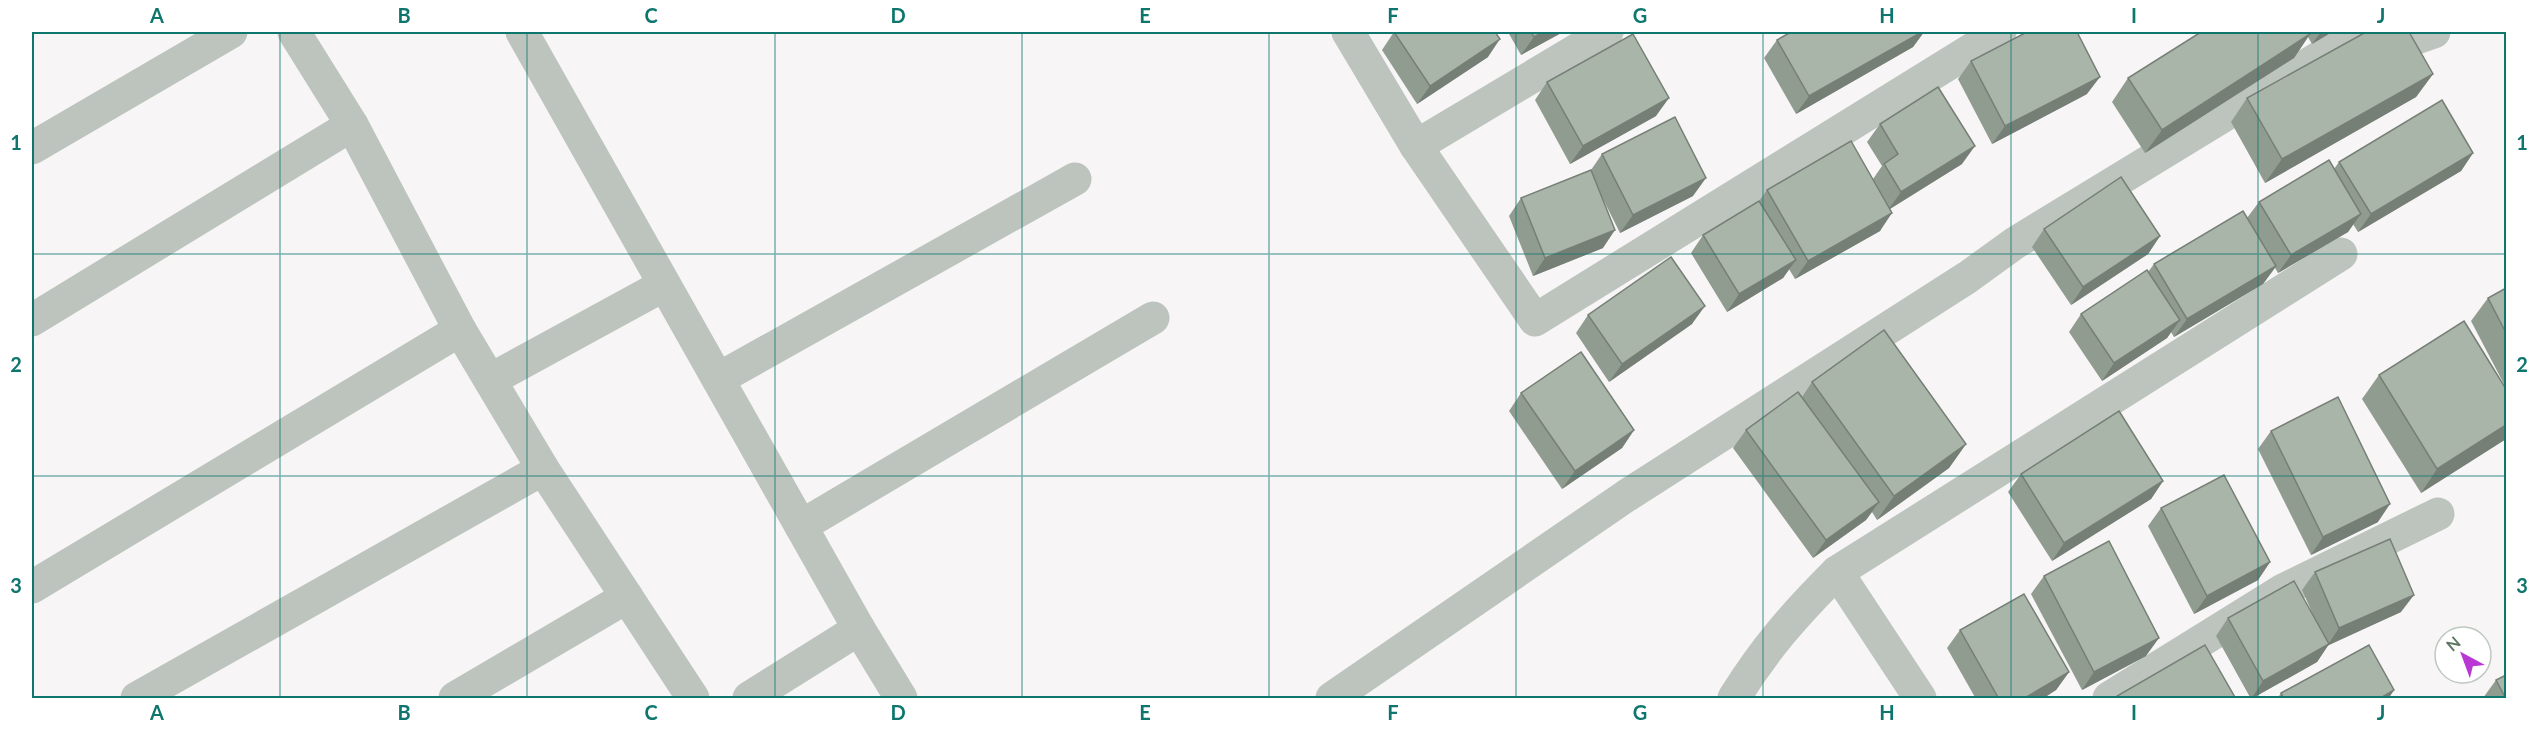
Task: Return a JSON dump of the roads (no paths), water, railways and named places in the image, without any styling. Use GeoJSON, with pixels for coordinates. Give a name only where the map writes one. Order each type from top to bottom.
{"type":"FeatureCollection","features":[{"type":"Feature","properties":{"kind":"street"},"geometry":{"type":"LineString","coordinates":[[32,148],[231,32]]}},
{"type":"Feature","properties":{"kind":"street"},"geometry":{"type":"LineString","coordinates":[[294,32],[352,125],[460,330],[543,469],[693,699]]}},
{"type":"Feature","properties":{"kind":"street"},"geometry":{"type":"LineString","coordinates":[[522,32],[859,629],[901,699]]}},
{"type":"Feature","properties":{"kind":"street"},"geometry":{"type":"LineString","coordinates":[[1348,32],[1416,146],[1535,320],[2000,32]]}},
{"type":"Feature","properties":{"kind":"street"},"geometry":{"type":"LineString","coordinates":[[1416,146],[1607,32]]}},
{"type":"Feature","properties":{"kind":"street"},"geometry":{"type":"LineString","coordinates":[[1332,699],[1626,496],[1968,277],[2015,243],[2361,32]]}},
{"type":"Feature","properties":{"kind":"street"},"geometry":{"type":"LineString","coordinates":[[2392,32],[2408,41],[2434,32]]}},
{"type":"Feature","properties":{"kind":"street"},"geometry":{"type":"LineString","coordinates":[[32,320],[352,125]]}},
{"type":"Feature","properties":{"kind":"street"},"geometry":{"type":"LineString","coordinates":[[718,379],[1075,179]]}},
{"type":"Feature","properties":{"kind":"street"},"geometry":{"type":"LineString","coordinates":[[1734,699],[1759,657],[1788,621],[1837,573],[2341,254]]}},
{"type":"Feature","properties":{"kind":"street"},"geometry":{"type":"LineString","coordinates":[[490,380],[664,285]]}},
{"type":"Feature","properties":{"kind":"street"},"geometry":{"type":"LineString","coordinates":[[801,526],[1153,318]]}},
{"type":"Feature","properties":{"kind":"street"},"geometry":{"type":"LineString","coordinates":[[32,587],[460,330]]}},
{"type":"Feature","properties":{"kind":"street"},"geometry":{"type":"LineString","coordinates":[[137,699],[543,469]]}},
{"type":"Feature","properties":{"kind":"street"},"geometry":{"type":"LineString","coordinates":[[2109,699],[2309,576],[2438,514]]}},
{"type":"Feature","properties":{"kind":"street"},"geometry":{"type":"LineString","coordinates":[[1837,573],[1920,699]]}},
{"type":"Feature","properties":{"kind":"street"},"geometry":{"type":"LineString","coordinates":[[455,699],[627,597]]}},
{"type":"Feature","properties":{"kind":"street"},"geometry":{"type":"LineString","coordinates":[[749,699],[859,629]]}},
{"type":"Feature","properties":{"kind":"street"},"geometry":{"type":"LineString","coordinates":[[2188,649],[2206,678]]}}]}
